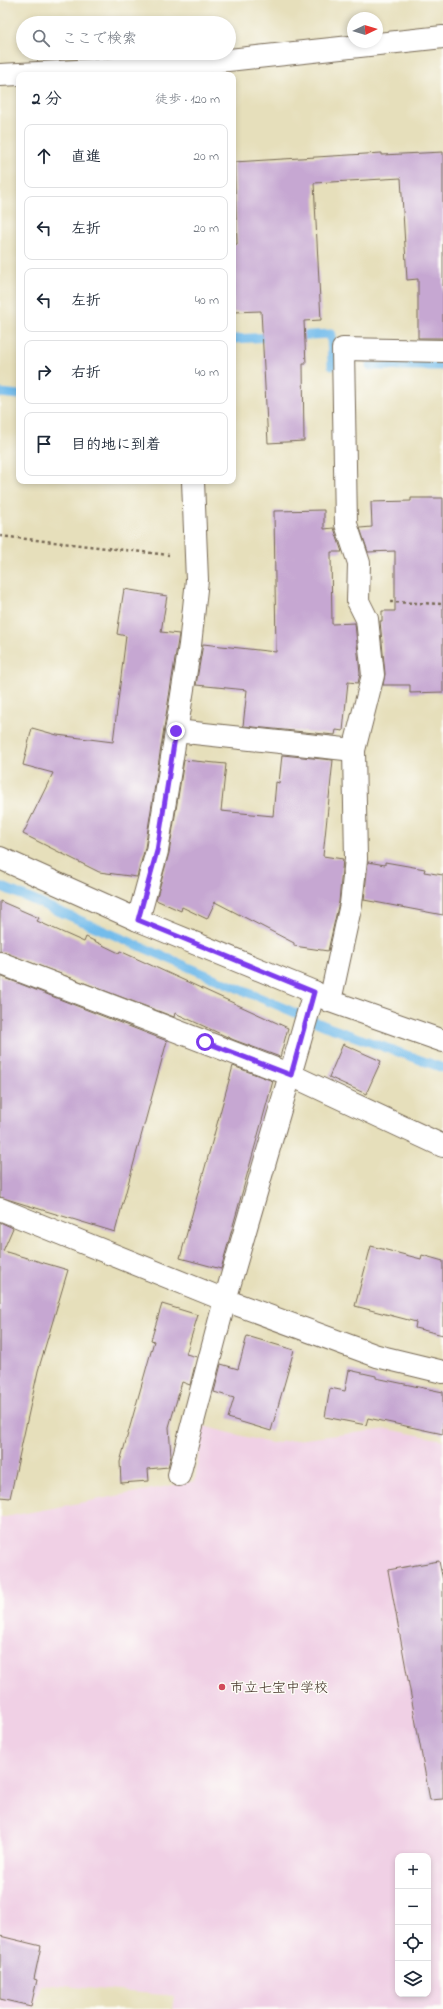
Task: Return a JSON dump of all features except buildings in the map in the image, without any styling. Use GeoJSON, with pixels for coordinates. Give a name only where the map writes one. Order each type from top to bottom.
{"type":"FeatureCollection","features":[{"type":"Feature","properties":{"kind":"street"},"geometry":{"type":"LineString","coordinates":[[104,72],[173,70],[443,37]]}},
{"type":"Feature","properties":{"kind":"street"},"geometry":{"type":"LineString","coordinates":[[0,75],[16,75]]}},
{"type":"Feature","properties":{"kind":"street"},"geometry":{"type":"LineString","coordinates":[[179,1475],[225,1300],[303,1031],[318,999],[351,904],[356,859],[354,750],[373,675],[367,619],[358,601],[359,563],[346,524],[343,349],[443,351]]}},
{"type":"Feature","properties":{"kind":"street"},"geometry":{"type":"LineString","coordinates":[[138,920],[157,851],[190,645],[197,580],[193,484]]}},
{"type":"Feature","properties":{"kind":"street"},"geometry":{"type":"LineString","coordinates":[[176,731],[354,750]]}},
{"type":"Feature","properties":{"kind":"street"},"geometry":{"type":"LineString","coordinates":[[0,858],[318,999],[443,1041]]}},
{"type":"Feature","properties":{"kind":"street"},"geometry":{"type":"LineString","coordinates":[[0,963],[291,1075],[443,1146]]}},
{"type":"Feature","properties":{"kind":"street"},"geometry":{"type":"LineString","coordinates":[[0,1209],[225,1300],[378,1356],[443,1372]]}},
{"type":"Feature","properties":{"kind":"path"},"geometry":{"type":"LineString","coordinates":[[0,536],[197,558]]}},
{"type":"Feature","properties":{"kind":"path"},"geometry":{"type":"LineString","coordinates":[[358,601],[443,604]]}},
{"type":"Feature","properties":{"kind":"shaded area","name":"市立七宝中学校"},"geometry":{"type":"Polygon","coordinates":[[[203,1426],[270,1443],[388,1429],[443,1440],[443,2009],[173,2009],[175,1996],[41,1984],[34,2009],[18,2007],[18,2009],[0,2009],[0,1518],[195,1481],[203,1426]]]}},
{"type":"Feature","properties":{"kind":"waterway"},"geometry":{"type":"LineString","coordinates":[[292,336],[331,334],[332,366]]}},
{"type":"Feature","properties":{"kind":"waterway"},"geometry":{"type":"LineString","coordinates":[[236,339],[274,337]]}},
{"type":"Feature","properties":{"kind":"waterway"},"geometry":{"type":"LineString","coordinates":[[370,366],[443,366]]}},
{"type":"Feature","properties":{"kind":"waterway"},"geometry":{"type":"LineString","coordinates":[[0,393],[16,395]]}},
{"type":"Feature","properties":{"kind":"waterway"},"geometry":{"type":"LineString","coordinates":[[0,886],[328,1027],[443,1068]]}},
{"type":"Feature","properties":{"kind":"place","name":"市立七宝中学校"},"geometry":{"type":"Point","coordinates":[222,1687]}},
{"type":"Feature","properties":{"kind":"route"},"geometry":{"type":"LineString","coordinates":[[176,731],[157,851],[138,920],[314,992],[291,1075],[205,1042]]}}]}
